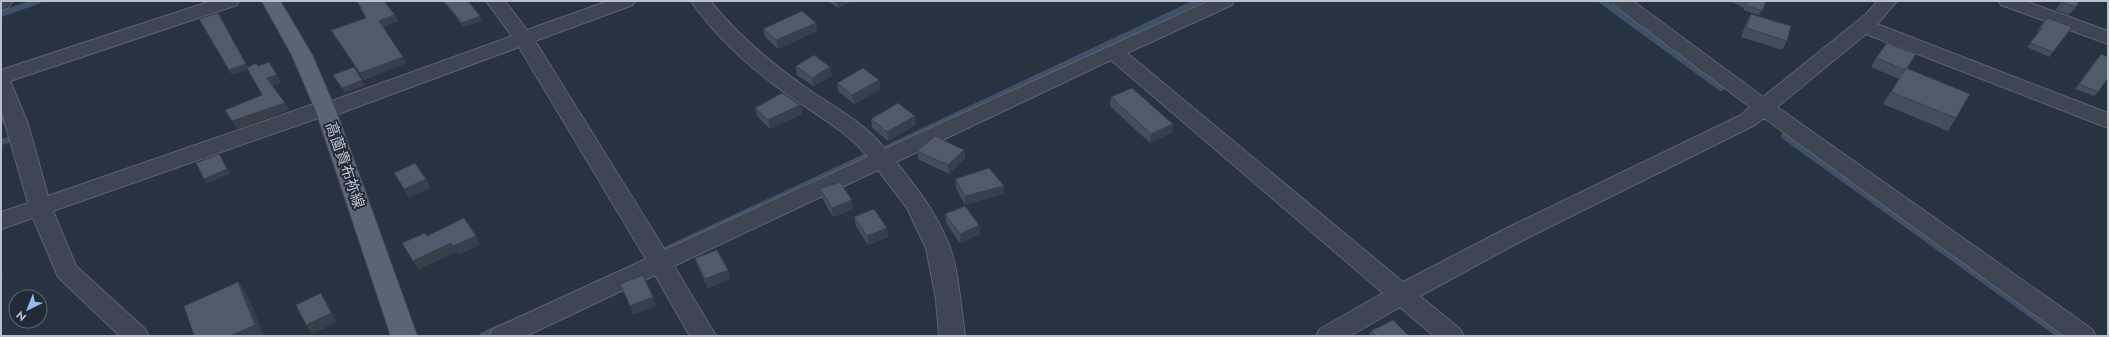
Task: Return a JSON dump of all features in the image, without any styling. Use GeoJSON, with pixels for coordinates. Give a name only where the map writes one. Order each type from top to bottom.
{"type":"FeatureCollection","features":[{"type":"Feature","properties":{"kind":"main road","name":"高薗貴布祢線"},"geometry":{"type":"LineString","coordinates":[[271,1],[302,55],[325,109],[404,336]]}},
{"type":"Feature","properties":{"kind":"street"},"geometry":{"type":"LineString","coordinates":[[1,4],[4,1]]}},
{"type":"Feature","properties":{"kind":"street"},"geometry":{"type":"LineString","coordinates":[[1,77],[230,1]]}},
{"type":"Feature","properties":{"kind":"street"},"geometry":{"type":"LineString","coordinates":[[495,1],[523,38],[628,208],[659,264],[703,336]]}},
{"type":"Feature","properties":{"kind":"street"},"geometry":{"type":"LineString","coordinates":[[1,221],[325,109],[626,1]]}},
{"type":"Feature","properties":{"kind":"street"},"geometry":{"type":"LineString","coordinates":[[700,1],[726,33],[798,92],[843,121],[868,142],[917,204],[938,248],[948,299],[952,336]]}},
{"type":"Feature","properties":{"kind":"street"},"geometry":{"type":"LineString","coordinates":[[502,336],[1113,51],[1225,1]]}},
{"type":"Feature","properties":{"kind":"street"},"geometry":{"type":"LineString","coordinates":[[1621,1],[1764,108],[2083,336]]}},
{"type":"Feature","properties":{"kind":"street"},"geometry":{"type":"LineString","coordinates":[[1329,336],[1402,294],[1517,233],[1748,120],[1864,26],[1888,1]]}},
{"type":"Feature","properties":{"kind":"street"},"geometry":{"type":"LineString","coordinates":[[2008,1],[2108,38]]}},
{"type":"Feature","properties":{"kind":"street"},"geometry":{"type":"LineString","coordinates":[[1864,26],[2108,121]]}},
{"type":"Feature","properties":{"kind":"street"},"geometry":{"type":"LineString","coordinates":[[1113,51],[1451,336]]}},
{"type":"Feature","properties":{"kind":"street"},"geometry":{"type":"LineString","coordinates":[[1,82],[18,124],[40,207],[66,272],[136,336]]}},
{"type":"Feature","properties":{"kind":"building"},"geometry":{"type":"Polygon","coordinates":[[[357,1],[384,1],[395,15],[379,21],[403,57],[360,73],[331,30],[366,18],[357,1]]]}},
{"type":"Feature","properties":{"kind":"building"},"geometry":{"type":"Polygon","coordinates":[[[444,1],[468,1],[480,16],[462,23],[444,1]]]}},
{"type":"Feature","properties":{"kind":"building"},"geometry":{"type":"Polygon","coordinates":[[[1742,1],[1766,1],[1762,11],[1745,5],[1747,3],[1742,1]]]}},
{"type":"Feature","properties":{"kind":"building"},"geometry":{"type":"Polygon","coordinates":[[[2079,1],[2076,7],[2061,2],[2079,1]]]}},
{"type":"Feature","properties":{"kind":"building"},"geometry":{"type":"Polygon","coordinates":[[[802,11],[816,23],[776,40],[763,29],[802,11]]]}},
{"type":"Feature","properties":{"kind":"building"},"geometry":{"type":"Polygon","coordinates":[[[218,13],[246,64],[229,70],[199,19],[218,13]]]}},
{"type":"Feature","properties":{"kind":"building"},"geometry":{"type":"Polygon","coordinates":[[[1751,14],[1791,26],[1787,41],[1746,28],[1751,14]]]}},
{"type":"Feature","properties":{"kind":"building"},"geometry":{"type":"Polygon","coordinates":[[[2048,18],[2072,27],[2053,52],[2030,43],[2042,28],[2040,27],[2048,18]]]}},
{"type":"Feature","properties":{"kind":"building"},"geometry":{"type":"Polygon","coordinates":[[[1887,43],[1916,54],[1905,70],[1876,58],[1887,43]]]}},
{"type":"Feature","properties":{"kind":"building"},"geometry":{"type":"Polygon","coordinates":[[[2101,54],[2108,57],[2108,78],[2098,92],[2079,84],[2101,54]]]}},
{"type":"Feature","properties":{"kind":"building"},"geometry":{"type":"Polygon","coordinates":[[[814,55],[830,67],[812,78],[796,66],[814,55]]]}},
{"type":"Feature","properties":{"kind":"building"},"geometry":{"type":"Polygon","coordinates":[[[269,62],[277,75],[267,78],[285,103],[232,121],[225,110],[262,95],[247,68],[256,63],[258,66],[269,62]]]}},
{"type":"Feature","properties":{"kind":"building"},"geometry":{"type":"Polygon","coordinates":[[[354,67],[362,80],[342,88],[333,75],[354,67]]]}},
{"type":"Feature","properties":{"kind":"building"},"geometry":{"type":"Polygon","coordinates":[[[863,68],[879,80],[852,95],[837,83],[863,68]]]}},
{"type":"Feature","properties":{"kind":"building"},"geometry":{"type":"Polygon","coordinates":[[[1906,68],[1970,94],[1956,118],[1891,92],[1906,68]]]}},
{"type":"Feature","properties":{"kind":"building"},"geometry":{"type":"Polygon","coordinates":[[[1132,88],[1173,124],[1151,134],[1111,97],[1132,88]]]}},
{"type":"Feature","properties":{"kind":"building"},"geometry":{"type":"Polygon","coordinates":[[[782,93],[800,105],[768,120],[755,108],[782,93]]]}},
{"type":"Feature","properties":{"kind":"building"},"geometry":{"type":"Polygon","coordinates":[[[898,103],[915,116],[887,132],[871,119],[898,103]]]}},
{"type":"Feature","properties":{"kind":"building"},"geometry":{"type":"Polygon","coordinates":[[[935,136],[964,150],[948,165],[917,151],[935,136]]]}},
{"type":"Feature","properties":{"kind":"building"},"geometry":{"type":"Polygon","coordinates":[[[219,154],[227,169],[204,179],[196,163],[219,154]]]}},
{"type":"Feature","properties":{"kind":"building"},"geometry":{"type":"Polygon","coordinates":[[[415,163],[426,179],[404,189],[394,173],[415,163]]]}},
{"type":"Feature","properties":{"kind":"building"},"geometry":{"type":"Polygon","coordinates":[[[989,168],[1004,186],[965,196],[955,179],[989,168]]]}},
{"type":"Feature","properties":{"kind":"building"},"geometry":{"type":"Polygon","coordinates":[[[840,182],[852,200],[832,208],[820,189],[840,182]]]}},
{"type":"Feature","properties":{"kind":"building"},"geometry":{"type":"Polygon","coordinates":[[[965,206],[979,225],[960,234],[945,214],[965,206]]]}},
{"type":"Feature","properties":{"kind":"building"},"geometry":{"type":"Polygon","coordinates":[[[874,209],[887,228],[867,236],[854,217],[874,209]]]}},
{"type":"Feature","properties":{"kind":"building"},"geometry":{"type":"Polygon","coordinates":[[[464,218],[476,236],[453,246],[451,243],[413,261],[402,243],[425,233],[427,236],[464,218]]]}},
{"type":"Feature","properties":{"kind":"building"},"geometry":{"type":"Polygon","coordinates":[[[717,250],[728,270],[705,279],[695,258],[717,250]]]}},
{"type":"Feature","properties":{"kind":"building"},"geometry":{"type":"Polygon","coordinates":[[[643,275],[653,297],[630,306],[620,284],[643,275]]]}},
{"type":"Feature","properties":{"kind":"building"},"geometry":{"type":"Polygon","coordinates":[[[238,282],[255,325],[230,336],[194,336],[184,306],[238,282]]]}},
{"type":"Feature","properties":{"kind":"building"},"geometry":{"type":"Polygon","coordinates":[[[321,293],[331,313],[306,325],[296,305],[321,293]]]}},
{"type":"Feature","properties":{"kind":"building"},"geometry":{"type":"Polygon","coordinates":[[[1393,320],[1409,336],[1376,336],[1371,331],[1393,320]]]}},
{"type":"Feature","properties":{"kind":"waterway"},"geometry":{"type":"LineString","coordinates":[[1,14],[38,1]]}},
{"type":"Feature","properties":{"kind":"waterway"},"geometry":{"type":"LineString","coordinates":[[887,148],[1199,1]]}},
{"type":"Feature","properties":{"kind":"waterway"},"geometry":{"type":"LineString","coordinates":[[1602,1],[1721,88]]}},
{"type":"Feature","properties":{"kind":"waterway"},"geometry":{"type":"LineString","coordinates":[[1,111],[6,123]]}},
{"type":"Feature","properties":{"kind":"waterway"},"geometry":{"type":"LineString","coordinates":[[1,142],[12,139],[10,134]]}},
{"type":"Feature","properties":{"kind":"waterway"},"geometry":{"type":"LineString","coordinates":[[1784,136],[2061,336]]}},
{"type":"Feature","properties":{"kind":"waterway"},"geometry":{"type":"LineString","coordinates":[[665,250],[869,155]]}},
{"type":"Feature","properties":{"kind":"waterway"},"geometry":{"type":"LineString","coordinates":[[482,336],[498,328]]}}]}
